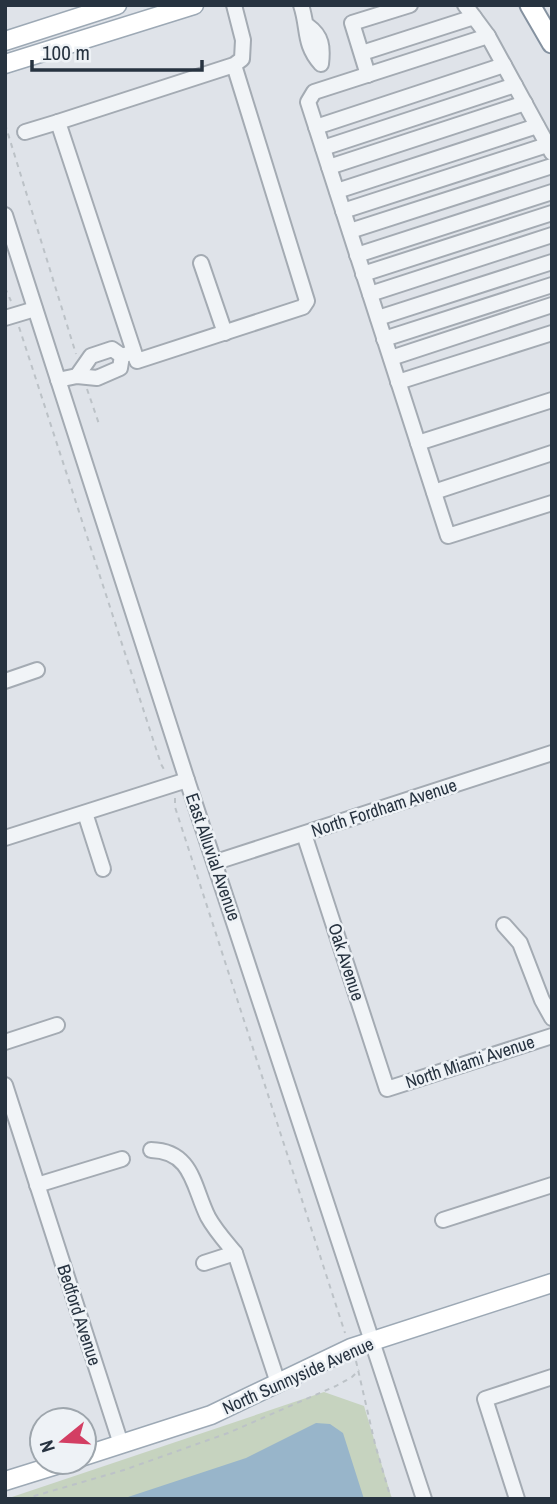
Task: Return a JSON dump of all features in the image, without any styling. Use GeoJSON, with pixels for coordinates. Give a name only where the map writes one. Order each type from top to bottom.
{"type":"FeatureCollection","features":[{"type":"Feature","properties":{"kind":"highway"},"geometry":{"type":"LineString","coordinates":[[530,5],[552,43]]}},
{"type":"Feature","properties":{"kind":"main road"},"geometry":{"type":"LineString","coordinates":[[100,35],[159,5]]}},
{"type":"Feature","properties":{"kind":"main road"},"geometry":{"type":"LineString","coordinates":[[5,64],[194,5]]}},
{"type":"Feature","properties":{"kind":"main road"},"geometry":{"type":"LineString","coordinates":[[5,41],[111,6]]}},
{"type":"Feature","properties":{"kind":"main road","name":"North Sunnyside Avenue"},"geometry":{"type":"LineString","coordinates":[[98,1451],[211,1415],[315,1364],[372,1341],[552,1283]]}},
{"type":"Feature","properties":{"kind":"main road"},"geometry":{"type":"LineString","coordinates":[[5,1481],[28,1474]]}},
{"type":"Feature","properties":{"kind":"street"},"geometry":{"type":"LineString","coordinates":[[25,132],[234,65],[242,59],[243,40],[233,5]]}},
{"type":"Feature","properties":{"kind":"street"},"geometry":{"type":"LineString","coordinates":[[302,5],[308,26],[308,44],[311,53],[321,64],[329,88]]}},
{"type":"Feature","properties":{"kind":"street"},"geometry":{"type":"LineString","coordinates":[[368,75],[352,23],[411,5]]}},
{"type":"Feature","properties":{"kind":"street"},"geometry":{"type":"LineString","coordinates":[[343,211],[550,149],[488,36],[470,11],[362,54]]}},
{"type":"Feature","properties":{"kind":"street"},"geometry":{"type":"LineString","coordinates":[[488,36],[314,92],[308,102],[448,536],[552,503]]}},
{"type":"Feature","properties":{"kind":"street"},"geometry":{"type":"LineString","coordinates":[[80,374],[91,356],[112,349],[128,354],[137,361],[303,307],[307,301],[234,65]]}},
{"type":"Feature","properties":{"kind":"street"},"geometry":{"type":"LineString","coordinates":[[316,127],[504,65]]}},
{"type":"Feature","properties":{"kind":"street"},"geometry":{"type":"LineString","coordinates":[[323,148],[515,85]]}},
{"type":"Feature","properties":{"kind":"street"},"geometry":{"type":"LineString","coordinates":[[329,167],[525,103]]}},
{"type":"Feature","properties":{"kind":"street"},"geometry":{"type":"LineString","coordinates":[[58,122],[128,354],[120,368],[97,378],[80,374],[58,380]]}},
{"type":"Feature","properties":{"kind":"street"},"geometry":{"type":"LineString","coordinates":[[337,191],[537,126]]}},
{"type":"Feature","properties":{"kind":"street"},"geometry":{"type":"LineString","coordinates":[[350,231],[552,166]]}},
{"type":"Feature","properties":{"kind":"street"},"geometry":{"type":"LineString","coordinates":[[357,255],[552,192]]}},
{"type":"Feature","properties":{"kind":"street"},"geometry":{"type":"LineString","coordinates":[[363,274],[552,213]]}},
{"type":"Feature","properties":{"kind":"street","name":"East Alluvial Avenue"},"geometry":{"type":"LineString","coordinates":[[5,215],[424,1499]]}},
{"type":"Feature","properties":{"kind":"street"},"geometry":{"type":"LineString","coordinates":[[370,294],[552,235]]}},
{"type":"Feature","properties":{"kind":"street"},"geometry":{"type":"LineString","coordinates":[[378,318],[552,262]]}},
{"type":"Feature","properties":{"kind":"street"},"geometry":{"type":"LineString","coordinates":[[201,263],[225,333]]}},
{"type":"Feature","properties":{"kind":"street"},"geometry":{"type":"LineString","coordinates":[[384,339],[552,285]]}},
{"type":"Feature","properties":{"kind":"street"},"geometry":{"type":"LineString","coordinates":[[391,358],[552,305]]}},
{"type":"Feature","properties":{"kind":"street"},"geometry":{"type":"LineString","coordinates":[[5,318],[35,309]]}},
{"type":"Feature","properties":{"kind":"street"},"geometry":{"type":"LineString","coordinates":[[398,382],[552,333]]}},
{"type":"Feature","properties":{"kind":"street"},"geometry":{"type":"LineString","coordinates":[[418,443],[552,400]]}},
{"type":"Feature","properties":{"kind":"street"},"geometry":{"type":"LineString","coordinates":[[433,492],[552,453]]}},
{"type":"Feature","properties":{"kind":"street"},"geometry":{"type":"LineString","coordinates":[[5,681],[37,670]]}},
{"type":"Feature","properties":{"kind":"street","name":"North Fordham Avenue"},"geometry":{"type":"LineString","coordinates":[[216,862],[552,753]]}},
{"type":"Feature","properties":{"kind":"street"},"geometry":{"type":"LineString","coordinates":[[5,838],[187,779]]}},
{"type":"Feature","properties":{"kind":"street"},"geometry":{"type":"LineString","coordinates":[[85,813],[103,869]]}},
{"type":"Feature","properties":{"kind":"street","name":"Oak Avenue"},"geometry":{"type":"LineString","coordinates":[[304,834],[387,1089]]}},
{"type":"Feature","properties":{"kind":"street"},"geometry":{"type":"LineString","coordinates":[[504,925],[520,943],[542,1000],[552,1018]]}},
{"type":"Feature","properties":{"kind":"street"},"geometry":{"type":"LineString","coordinates":[[5,1042],[57,1025]]}},
{"type":"Feature","properties":{"kind":"street","name":"North Miami Avenue"},"geometry":{"type":"LineString","coordinates":[[387,1089],[552,1036]]}},
{"type":"Feature","properties":{"kind":"street","name":"Bedford Avenue"},"geometry":{"type":"LineString","coordinates":[[5,1085],[121,1444]]}},
{"type":"Feature","properties":{"kind":"street"},"geometry":{"type":"LineString","coordinates":[[151,1150],[164,1150],[191,1171],[209,1218],[235,1253],[278,1383]]}},
{"type":"Feature","properties":{"kind":"street"},"geometry":{"type":"LineString","coordinates":[[37,1185],[122,1159]]}},
{"type":"Feature","properties":{"kind":"street"},"geometry":{"type":"LineString","coordinates":[[443,1220],[552,1185]]}},
{"type":"Feature","properties":{"kind":"street"},"geometry":{"type":"LineString","coordinates":[[204,1263],[235,1253]]}},
{"type":"Feature","properties":{"kind":"street"},"geometry":{"type":"LineString","coordinates":[[517,1499],[485,1399],[552,1377]]}},
{"type":"Feature","properties":{"kind":"path"},"geometry":{"type":"LineString","coordinates":[[5,124],[80,374],[99,424]]}},
{"type":"Feature","properties":{"kind":"path"},"geometry":{"type":"LineString","coordinates":[[5,288],[11,300]]}},
{"type":"Feature","properties":{"kind":"path"},"geometry":{"type":"LineString","coordinates":[[20,330],[161,764],[166,771]]}},
{"type":"Feature","properties":{"kind":"path"},"geometry":{"type":"LineString","coordinates":[[175,799],[179,820],[342,1328]]}},
{"type":"Feature","properties":{"kind":"path"},"geometry":{"type":"LineString","coordinates":[[24,1499],[124,1470],[228,1433],[336,1386],[352,1377],[359,1369],[369,1420],[391,1499]]}},
{"type":"Feature","properties":{"kind":"green space"},"geometry":{"type":"Polygon","coordinates":[[[324,1392],[364,1406],[392,1499],[6,1499],[74,1476],[98,1476],[98,1468],[324,1392]]]}},
{"type":"Feature","properties":{"kind":"water"},"geometry":{"type":"Polygon","coordinates":[[[316,1423],[330,1424],[343,1433],[364,1499],[122,1499],[246,1458],[316,1423]]]}}]}
